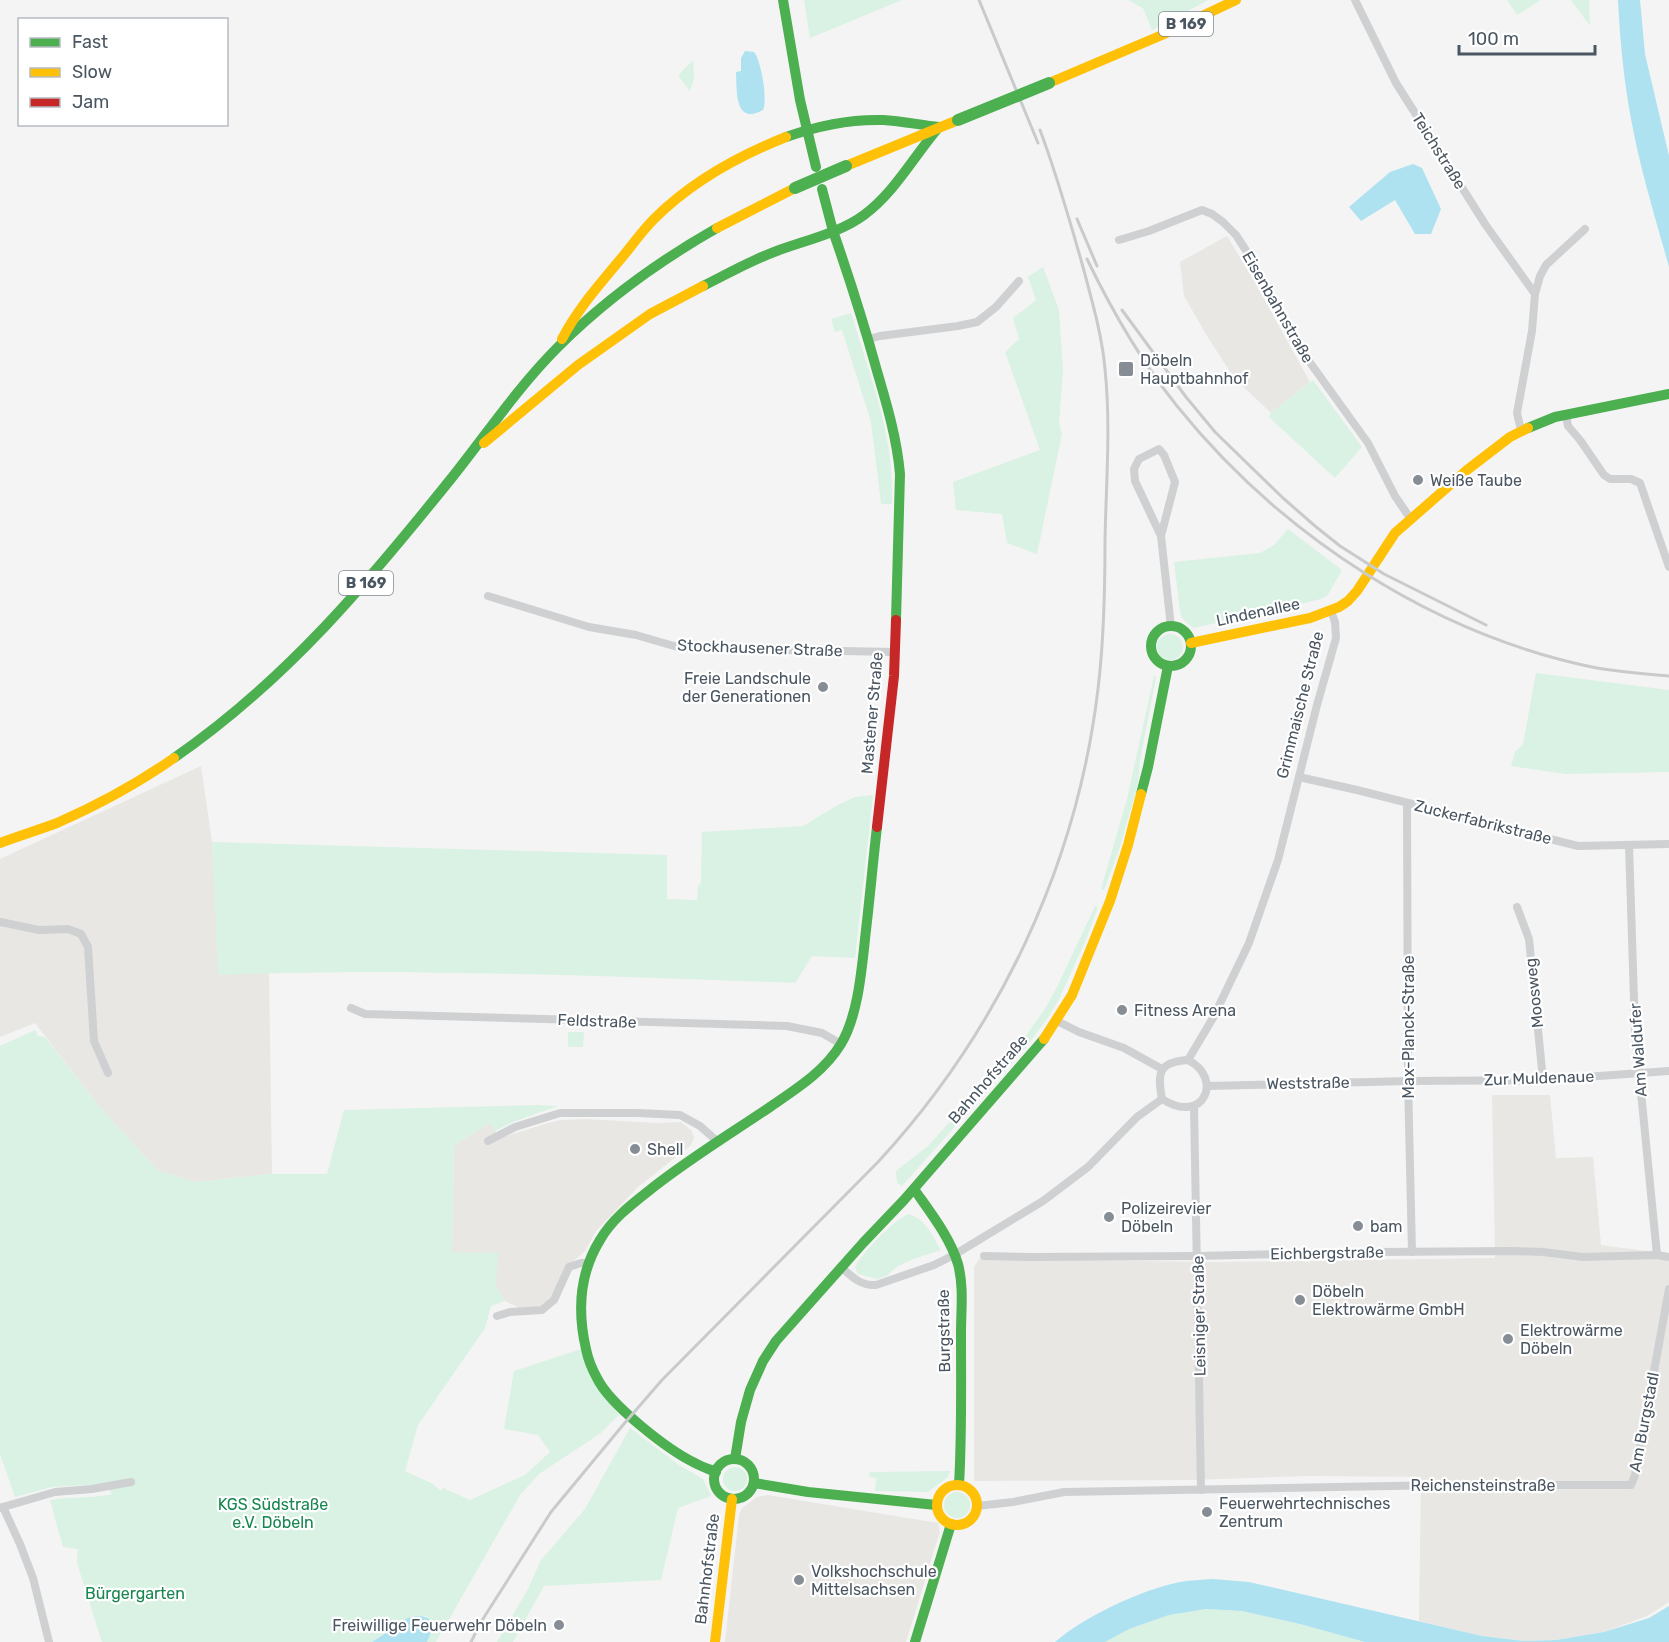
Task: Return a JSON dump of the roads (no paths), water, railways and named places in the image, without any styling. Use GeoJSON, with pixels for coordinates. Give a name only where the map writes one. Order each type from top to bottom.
{"type":"FeatureCollection","features":[{"type":"Feature","properties":{"kind":"main road"},"geometry":{"type":"LineString","coordinates":[[783,0],[807,132],[816,167]]}},
{"type":"Feature","properties":{"kind":"main road","name":"B 169"},"geometry":{"type":"LineString","coordinates":[[0,843],[74,816],[133,786],[181,755],[248,703],[281,672],[372,576],[557,348],[614,298],[670,257],[735,218],[795,188],[939,127],[1078,72],[1236,0]]}},
{"type":"Feature","properties":{"kind":"main road"},"geometry":{"type":"LineString","coordinates":[[557,348],[567,328],[598,286],[656,217],[686,190],[724,165],[753,150],[834,125],[868,120],[939,127]]}},
{"type":"Feature","properties":{"kind":"main road"},"geometry":{"type":"LineString","coordinates":[[472,451],[505,428],[578,365],[650,314],[737,268],[860,219],[884,198],[939,127]]}},
{"type":"Feature","properties":{"kind":"main road","name":"Mastener Straße"},"geometry":{"type":"LineString","coordinates":[[716,1472],[678,1453],[613,1401],[597,1379],[584,1342],[580,1310],[584,1279],[589,1263],[600,1239],[622,1212],[717,1141],[809,1080],[825,1065],[841,1044],[853,1014],[862,964],[895,652],[899,457],[868,339],[822,189]]}},
{"type":"Feature","properties":{"kind":"main road","name":"Grimmaische Straße"},"geometry":{"type":"LineString","coordinates":[[1331,611],[1348,601],[1357,591],[1391,538],[1410,518],[1499,445],[1521,430],[1566,415],[1669,394]]}},
{"type":"Feature","properties":{"kind":"main road","name":"Lindenallee"},"geometry":{"type":"LineString","coordinates":[[1191,643],[1310,618],[1331,611]]}},
{"type":"Feature","properties":{"kind":"main road"},"geometry":{"type":"LineString","coordinates":[[1171,627],[1181,629],[1186,633],[1191,643],[1191,651],[1184,662],[1168,666],[1160,663],[1155,657],[1152,644],[1157,633],[1171,627]]}},
{"type":"Feature","properties":{"kind":"main road","name":"Bahnhofstraße"},"geometry":{"type":"LineString","coordinates":[[735,1459],[747,1399],[763,1361],[776,1341],[914,1189],[1043,1041],[1072,995],[1117,880],[1144,786],[1168,666]]}},
{"type":"Feature","properties":{"kind":"main road","name":"Burgstraße"},"geometry":{"type":"LineString","coordinates":[[914,1189],[944,1234],[958,1268],[962,1388],[959,1485]]}},
{"type":"Feature","properties":{"kind":"main road"},"geometry":{"type":"LineString","coordinates":[[735,1459],[748,1464],[754,1476],[754,1482],[749,1493],[732,1499],[717,1490],[714,1478],[723,1462],[735,1459]]}},
{"type":"Feature","properties":{"kind":"main road"},"geometry":{"type":"LineString","coordinates":[[754,1482],[819,1493],[936,1504]]}},
{"type":"Feature","properties":{"kind":"main road"},"geometry":{"type":"LineString","coordinates":[[959,1485],[972,1492],[977,1506],[974,1515],[960,1525],[951,1524],[942,1519],[936,1504],[945,1488],[959,1485]]}},
{"type":"Feature","properties":{"kind":"main road","name":"Bahnhofstraße"},"geometry":{"type":"LineString","coordinates":[[715,1642],[732,1499]]}},
{"type":"Feature","properties":{"kind":"main road"},"geometry":{"type":"LineString","coordinates":[[915,1642],[951,1524]]}},
{"type":"Feature","properties":{"kind":"street","name":"Teichstraße"},"geometry":{"type":"LineString","coordinates":[[1355,0],[1401,92],[1485,224],[1535,294]]}},
{"type":"Feature","properties":{"kind":"street","name":"Eisenbahnstraße"},"geometry":{"type":"LineString","coordinates":[[1119,240],[1202,210],[1223,222],[1236,235],[1247,252],[1293,339],[1368,444],[1395,496],[1410,518]]}},
{"type":"Feature","properties":{"kind":"street"},"geometry":{"type":"LineString","coordinates":[[1521,430],[1517,412],[1532,331],[1535,294],[1540,276],[1546,265],[1585,230]]}},
{"type":"Feature","properties":{"kind":"street"},"geometry":{"type":"LineString","coordinates":[[868,339],[977,322],[996,307],[1019,281]]}},
{"type":"Feature","properties":{"kind":"street"},"geometry":{"type":"LineString","coordinates":[[1566,415],[1568,426],[1604,475],[1610,479],[1631,479],[1640,483],[1669,567]]}},
{"type":"Feature","properties":{"kind":"street"},"geometry":{"type":"LineString","coordinates":[[1161,536],[1175,482],[1164,455],[1159,449],[1138,459],[1134,469],[1135,481],[1161,536],[1171,627]]}},
{"type":"Feature","properties":{"kind":"street","name":"Stockhausener Straße"},"geometry":{"type":"LineString","coordinates":[[488,596],[589,627],[636,635],[688,648],[895,652]]}},
{"type":"Feature","properties":{"kind":"street","name":"Grimmaische Straße"},"geometry":{"type":"LineString","coordinates":[[1188,1059],[1213,1018],[1250,943],[1278,861],[1336,638],[1335,622],[1331,611]]}},
{"type":"Feature","properties":{"kind":"street","name":"Zuckerfabrikstraße"},"geometry":{"type":"LineString","coordinates":[[1299,777],[1578,846],[1669,844]]}},
{"type":"Feature","properties":{"kind":"street","name":"Max-Planck-Straße"},"geometry":{"type":"LineString","coordinates":[[1407,803],[1408,1081],[1412,1252]]}},
{"type":"Feature","properties":{"kind":"street","name":"Am Waldufer"},"geometry":{"type":"LineString","coordinates":[[1629,845],[1635,1031],[1657,1255]]}},
{"type":"Feature","properties":{"kind":"street","name":"Moosweg"},"geometry":{"type":"LineString","coordinates":[[1517,907],[1529,939],[1543,1080]]}},
{"type":"Feature","properties":{"kind":"street"},"geometry":{"type":"LineString","coordinates":[[0,922],[39,930],[68,929],[81,934],[88,947],[94,1041],[108,1073]]}},
{"type":"Feature","properties":{"kind":"street","name":"Feldstraße"},"geometry":{"type":"LineString","coordinates":[[351,1008],[365,1014],[787,1026],[822,1033],[841,1044]]}},
{"type":"Feature","properties":{"kind":"street"},"geometry":{"type":"LineString","coordinates":[[1057,1021],[1079,1032],[1124,1048],[1162,1069]]}},
{"type":"Feature","properties":{"kind":"street"},"geometry":{"type":"LineString","coordinates":[[1188,1059],[1203,1072],[1207,1086],[1204,1096],[1194,1106],[1183,1108],[1162,1099],[1159,1081],[1162,1069],[1174,1061],[1188,1059]]}},
{"type":"Feature","properties":{"kind":"street","name":"Zur Muldenaue"},"geometry":{"type":"LineString","coordinates":[[1408,1081],[1543,1080],[1669,1071]]}},
{"type":"Feature","properties":{"kind":"street","name":"Weststraße"},"geometry":{"type":"LineString","coordinates":[[1207,1086],[1408,1081]]}},
{"type":"Feature","properties":{"kind":"street"},"geometry":{"type":"LineString","coordinates":[[841,1267],[862,1283],[876,1285],[934,1265],[954,1255],[1021,1215],[1065,1185],[1088,1167],[1137,1117],[1162,1099]]}},
{"type":"Feature","properties":{"kind":"street","name":"Leisniger Straße"},"geometry":{"type":"LineString","coordinates":[[1194,1106],[1201,1490]]}},
{"type":"Feature","properties":{"kind":"street"},"geometry":{"type":"LineString","coordinates":[[488,1141],[515,1127],[560,1113],[680,1115],[700,1126],[717,1141]]}},
{"type":"Feature","properties":{"kind":"street","name":"Eichbergstraße"},"geometry":{"type":"LineString","coordinates":[[984,1256],[1543,1252],[1582,1257],[1657,1255],[1669,1257]]}},
{"type":"Feature","properties":{"kind":"street"},"geometry":{"type":"LineString","coordinates":[[497,1316],[510,1312],[542,1310],[554,1300],[569,1267],[589,1263]]}},
{"type":"Feature","properties":{"kind":"street","name":"Am Burgstadl"},"geometry":{"type":"LineString","coordinates":[[1631,1485],[1635,1475],[1669,1289]]}},
{"type":"Feature","properties":{"kind":"street"},"geometry":{"type":"LineString","coordinates":[[49,1642],[33,1578],[2,1507],[55,1492],[92,1490],[131,1482]]}},
{"type":"Feature","properties":{"kind":"street","name":"Reichensteinstraße"},"geometry":{"type":"LineString","coordinates":[[977,1506],[1064,1492],[1390,1486],[1631,1485]]}},
{"type":"Feature","properties":{"kind":"water"},"geometry":{"type":"Polygon","coordinates":[[[1618,0],[1640,0],[1645,54],[1669,156],[1669,267],[1644,178],[1632,124],[1623,62],[1618,0]]]}},
{"type":"Feature","properties":{"kind":"water"},"geometry":{"type":"Polygon","coordinates":[[[745,51],[754,52],[757,56],[763,80],[765,98],[763,110],[754,114],[742,110],[737,96],[736,72],[741,71],[741,58],[745,51]]]}},
{"type":"Feature","properties":{"kind":"water"},"geometry":{"type":"Polygon","coordinates":[[[1413,164],[1422,168],[1441,209],[1431,234],[1415,234],[1395,200],[1361,221],[1349,207],[1390,172],[1413,164]]]}},
{"type":"Feature","properties":{"kind":"water"},"geometry":{"type":"Polygon","coordinates":[[[1213,1579],[1249,1582],[1482,1636],[1524,1641],[1556,1640],[1604,1632],[1649,1618],[1669,1606],[1669,1642],[1365,1642],[1242,1611],[1206,1609],[1169,1615],[1129,1629],[1105,1642],[1055,1642],[1097,1614],[1148,1591],[1180,1582],[1213,1579]]]}},
{"type":"Feature","properties":{"kind":"water"},"geometry":{"type":"Polygon","coordinates":[[[416,1616],[430,1620],[434,1625],[427,1642],[372,1642],[408,1618],[416,1616]]]}},
{"type":"Feature","properties":{"kind":"railway"},"geometry":{"type":"LineString","coordinates":[[979,0],[1038,143]]}},
{"type":"Feature","properties":{"kind":"railway"},"geometry":{"type":"LineString","coordinates":[[471,1642],[481,1622],[551,1512],[623,1425],[662,1380],[878,1162],[921,1112],[960,1058],[995,1002],[1025,943],[1051,882],[1072,819],[1087,755],[1098,689],[1104,615],[1108,412],[1104,356],[1096,318],[1068,215],[1040,130]]}},
{"type":"Feature","properties":{"kind":"railway"},"geometry":{"type":"LineString","coordinates":[[1077,219],[1097,266]]}},
{"type":"Feature","properties":{"kind":"railway"},"geometry":{"type":"LineString","coordinates":[[1087,259],[1128,335],[1177,406],[1218,453],[1263,497],[1312,537],[1364,573],[1419,605],[1477,631],[1536,653],[1597,668],[1669,676]]}},
{"type":"Feature","properties":{"kind":"railway"},"geometry":{"type":"LineString","coordinates":[[1122,310],[1186,397],[1215,432],[1315,526],[1340,546],[1384,574],[1486,625]]}},
{"type":"Feature","properties":{"kind":"place","name":"Döbeln Hauptbahnhof"},"geometry":{"type":"Point","coordinates":[1126,369]}},
{"type":"Feature","properties":{"kind":"place","name":"Weiße Taube"},"geometry":{"type":"Point","coordinates":[1418,480]}},
{"type":"Feature","properties":{"kind":"place","name":"Freie Landschule der Generationen"},"geometry":{"type":"Point","coordinates":[823,687]}},
{"type":"Feature","properties":{"kind":"place","name":"Fitness Arena"},"geometry":{"type":"Point","coordinates":[1122,1010]}},
{"type":"Feature","properties":{"kind":"place","name":"Shell"},"geometry":{"type":"Point","coordinates":[635,1149]}},
{"type":"Feature","properties":{"kind":"place","name":"Polizeirevier Döbeln"},"geometry":{"type":"Point","coordinates":[1109,1217]}},
{"type":"Feature","properties":{"kind":"place","name":"bam"},"geometry":{"type":"Point","coordinates":[1358,1226]}},
{"type":"Feature","properties":{"kind":"place","name":"Döbeln Elektrowärme GmbH"},"geometry":{"type":"Point","coordinates":[1300,1300]}},
{"type":"Feature","properties":{"kind":"place","name":"Elektrowärme Döbeln"},"geometry":{"type":"Point","coordinates":[1508,1339]}},
{"type":"Feature","properties":{"kind":"place","name":"Feuerwehrtechnisches Zentrum"},"geometry":{"type":"Point","coordinates":[1207,1512]}},
{"type":"Feature","properties":{"kind":"place","name":"Volkshochschule Mittelsachsen"},"geometry":{"type":"Point","coordinates":[799,1580]}},
{"type":"Feature","properties":{"kind":"place","name":"Freiwillige Feuerwehr Döbeln"},"geometry":{"type":"Point","coordinates":[559,1625]}},
{"type":"Feature","properties":{"kind":"park label","name":"KGS Südstraße e.V. Döbeln"},"geometry":{"type":"Point","coordinates":[273,1513]}},
{"type":"Feature","properties":{"kind":"park label","name":"Bürgergarten"},"geometry":{"type":"Point","coordinates":[135,1593]}}]}
